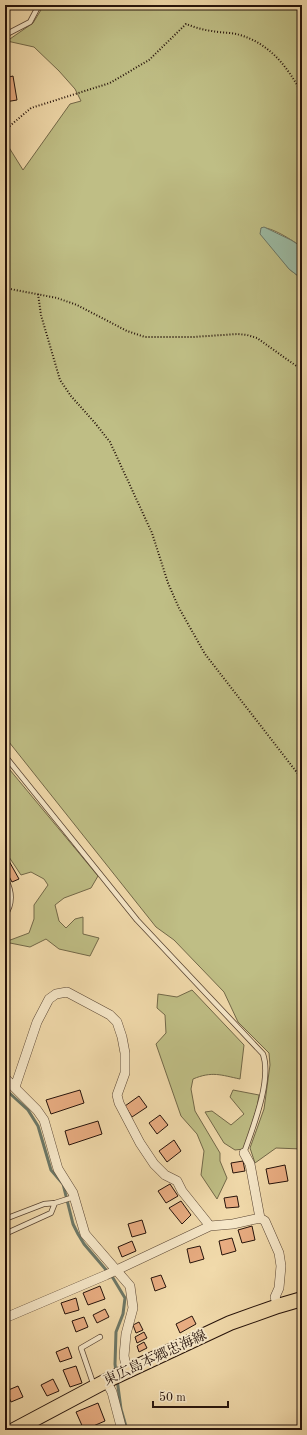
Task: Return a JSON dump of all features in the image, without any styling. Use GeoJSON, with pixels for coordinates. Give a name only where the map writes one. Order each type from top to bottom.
{"type":"FeatureCollection","features":[{"type":"Feature","properties":{"kind":"main road","name":"東広島本郷忠海線"},"geometry":{"type":"LineString","coordinates":[[14,1430],[113,1378],[230,1323],[278,1306],[302,1300]]}},
{"type":"Feature","properties":{"kind":"street"},"geometry":{"type":"LineString","coordinates":[[15,1087],[37,1022],[49,999],[56,994],[67,992],[110,1015],[118,1022],[125,1053],[125,1073],[116,1095],[119,1103],[140,1143],[154,1164],[165,1175],[178,1181],[182,1191],[210,1226]]}},
{"type":"Feature","properties":{"kind":"street"},"geometry":{"type":"LineString","coordinates":[[5,1078],[37,1110],[44,1120],[58,1169],[73,1193],[73,1198],[85,1234],[103,1256],[111,1272],[130,1286],[133,1308],[126,1334],[124,1356],[113,1378],[112,1392],[122,1430]]}},
{"type":"Feature","properties":{"kind":"street"},"geometry":{"type":"LineString","coordinates":[[244,1153],[250,1164],[260,1218]]}},
{"type":"Feature","properties":{"kind":"street"},"geometry":{"type":"LineString","coordinates":[[5,1318],[111,1272],[210,1226],[234,1224],[260,1218],[265,1221],[279,1253],[281,1266],[279,1288],[276,1297],[278,1306]]}},
{"type":"Feature","properties":{"kind":"lane"},"geometry":{"type":"LineString","coordinates":[[5,35],[30,22],[39,5]]}},
{"type":"Feature","properties":{"kind":"lane"},"geometry":{"type":"LineString","coordinates":[[5,756],[137,920],[264,1054],[266,1070],[260,1107],[244,1153]]}},
{"type":"Feature","properties":{"kind":"lane"},"geometry":{"type":"LineString","coordinates":[[5,914],[9,909],[11,902],[10,887],[6,880]]}},
{"type":"Feature","properties":{"kind":"lane"},"geometry":{"type":"LineString","coordinates":[[5,1219],[44,1204],[55,1203],[73,1198]]}},
{"type":"Feature","properties":{"kind":"lane"},"geometry":{"type":"LineString","coordinates":[[7,1233],[51,1213],[55,1203]]}},
{"type":"Feature","properties":{"kind":"lane"},"geometry":{"type":"LineString","coordinates":[[100,1337],[81,1348],[113,1378]]}},
{"type":"Feature","properties":{"kind":"path"},"geometry":{"type":"LineString","coordinates":[[5,130],[31,108],[110,83],[149,60],[186,24],[212,31],[239,34],[261,44],[272,52],[284,65],[302,94]]}},
{"type":"Feature","properties":{"kind":"path"},"geometry":{"type":"LineString","coordinates":[[5,288],[57,298],[77,305],[127,331],[145,337],[247,335],[257,338],[302,370]]}},
{"type":"Feature","properties":{"kind":"path"},"geometry":{"type":"LineString","coordinates":[[38,294],[41,315],[60,380],[71,396],[110,442],[152,533],[168,584],[179,608],[205,654],[302,779]]}},
{"type":"Feature","properties":{"kind":"shaded area"},"geometry":{"type":"Polygon","coordinates":[[[44,5],[302,5],[302,247],[270,229],[261,228],[289,269],[302,279],[302,1149],[276,1148],[255,1163],[250,1148],[264,1109],[270,1065],[269,1053],[238,1022],[224,992],[174,940],[156,927],[5,737],[5,141],[23,170],[70,104],[81,101],[75,89],[34,47],[7,41],[33,23],[44,5]]]}},
{"type":"Feature","properties":{"kind":"shaded area"},"geometry":{"type":"Polygon","coordinates":[[[264,227],[302,247],[302,279],[289,269],[260,234],[261,228],[264,227]]]}},
{"type":"Feature","properties":{"kind":"shaded area"},"geometry":{"type":"Polygon","coordinates":[[[5,764],[98,876],[91,888],[64,898],[55,905],[59,921],[66,928],[75,919],[83,917],[83,934],[99,938],[90,956],[59,949],[46,939],[30,947],[5,942],[29,933],[34,919],[34,905],[48,885],[44,879],[31,872],[21,875],[7,854],[8,846],[5,845],[5,764]]]}},
{"type":"Feature","properties":{"kind":"shaded area"},"geometry":{"type":"Polygon","coordinates":[[[192,990],[244,1045],[240,1079],[216,1074],[206,1075],[193,1079],[191,1089],[195,1111],[220,1153],[220,1161],[227,1178],[217,1199],[201,1175],[204,1151],[197,1134],[181,1116],[156,1044],[166,1033],[165,1015],[157,1008],[158,994],[177,997],[192,990]]]}},
{"type":"Feature","properties":{"kind":"shaded area"},"geometry":{"type":"Polygon","coordinates":[[[233,1090],[259,1095],[257,1108],[244,1149],[235,1150],[224,1143],[205,1112],[212,1111],[231,1125],[244,1114],[230,1097],[233,1090]]]}},
{"type":"Feature","properties":{"kind":"building"},"geometry":{"type":"Polygon","coordinates":[[[13,76],[17,100],[5,102],[5,78],[13,76]]]}},
{"type":"Feature","properties":{"kind":"building"},"geometry":{"type":"Polygon","coordinates":[[[9,861],[19,879],[12,882],[5,869],[5,863],[9,861]]]}},
{"type":"Feature","properties":{"kind":"building"},"geometry":{"type":"Polygon","coordinates":[[[80,1090],[84,1103],[51,1114],[46,1100],[80,1090]]]}},
{"type":"Feature","properties":{"kind":"building"},"geometry":{"type":"Polygon","coordinates":[[[139,1096],[147,1107],[132,1117],[125,1106],[139,1096]]]}},
{"type":"Feature","properties":{"kind":"building"},"geometry":{"type":"Polygon","coordinates":[[[160,1115],[168,1125],[157,1134],[149,1123],[160,1115]]]}},
{"type":"Feature","properties":{"kind":"building"},"geometry":{"type":"Polygon","coordinates":[[[98,1121],[102,1134],[69,1145],[65,1131],[98,1121]]]}},
{"type":"Feature","properties":{"kind":"building"},"geometry":{"type":"Polygon","coordinates":[[[174,1140],[181,1151],[167,1162],[159,1151],[174,1140]]]}},
{"type":"Feature","properties":{"kind":"building"},"geometry":{"type":"Polygon","coordinates":[[[243,1161],[245,1171],[233,1173],[231,1163],[243,1161]]]}},
{"type":"Feature","properties":{"kind":"building"},"geometry":{"type":"Polygon","coordinates":[[[285,1165],[288,1181],[269,1184],[266,1169],[285,1165]]]}},
{"type":"Feature","properties":{"kind":"building"},"geometry":{"type":"Polygon","coordinates":[[[170,1184],[178,1196],[166,1203],[158,1191],[170,1184]]]}},
{"type":"Feature","properties":{"kind":"building"},"geometry":{"type":"Polygon","coordinates":[[[237,1196],[239,1207],[226,1208],[224,1198],[237,1196]]]}},
{"type":"Feature","properties":{"kind":"building"},"geometry":{"type":"Polygon","coordinates":[[[181,1201],[191,1215],[182,1224],[169,1208],[181,1201]]]}},
{"type":"Feature","properties":{"kind":"building"},"geometry":{"type":"Polygon","coordinates":[[[142,1220],[146,1233],[132,1237],[128,1224],[142,1220]]]}},
{"type":"Feature","properties":{"kind":"building"},"geometry":{"type":"Polygon","coordinates":[[[252,1226],[255,1240],[242,1243],[238,1230],[252,1226]]]}},
{"type":"Feature","properties":{"kind":"building"},"geometry":{"type":"Polygon","coordinates":[[[232,1238],[236,1251],[222,1255],[219,1241],[232,1238]]]}},
{"type":"Feature","properties":{"kind":"building"},"geometry":{"type":"Polygon","coordinates":[[[132,1241],[136,1251],[122,1257],[118,1247],[132,1241]]]}},
{"type":"Feature","properties":{"kind":"building"},"geometry":{"type":"Polygon","coordinates":[[[200,1246],[204,1259],[190,1263],[187,1249],[200,1246]]]}},
{"type":"Feature","properties":{"kind":"building"},"geometry":{"type":"Polygon","coordinates":[[[161,1275],[166,1287],[155,1291],[151,1278],[161,1275]]]}},
{"type":"Feature","properties":{"kind":"building"},"geometry":{"type":"Polygon","coordinates":[[[100,1286],[105,1299],[88,1305],[83,1293],[100,1286]]]}},
{"type":"Feature","properties":{"kind":"building"},"geometry":{"type":"Polygon","coordinates":[[[76,1298],[79,1310],[65,1314],[61,1303],[76,1298]]]}},
{"type":"Feature","properties":{"kind":"building"},"geometry":{"type":"Polygon","coordinates":[[[105,1309],[109,1317],[97,1323],[93,1315],[105,1309]]]}},
{"type":"Feature","properties":{"kind":"building"},"geometry":{"type":"Polygon","coordinates":[[[192,1316],[196,1324],[180,1333],[176,1324],[192,1316]]]}},
{"type":"Feature","properties":{"kind":"building"},"geometry":{"type":"Polygon","coordinates":[[[84,1317],[88,1327],[76,1332],[72,1321],[84,1317]]]}},
{"type":"Feature","properties":{"kind":"building"},"geometry":{"type":"Polygon","coordinates":[[[139,1322],[143,1330],[136,1333],[133,1325],[139,1322]]]}},
{"type":"Feature","properties":{"kind":"building"},"geometry":{"type":"Polygon","coordinates":[[[144,1332],[147,1338],[137,1343],[135,1337],[144,1332]]]}},
{"type":"Feature","properties":{"kind":"building"},"geometry":{"type":"Polygon","coordinates":[[[144,1342],[147,1348],[139,1352],[137,1346],[144,1342]]]}},
{"type":"Feature","properties":{"kind":"building"},"geometry":{"type":"Polygon","coordinates":[[[68,1347],[72,1358],[60,1362],[56,1352],[68,1347]]]}},
{"type":"Feature","properties":{"kind":"building"},"geometry":{"type":"Polygon","coordinates":[[[76,1366],[82,1383],[70,1387],[63,1370],[76,1366]]]}},
{"type":"Feature","properties":{"kind":"building"},"geometry":{"type":"Polygon","coordinates":[[[53,1379],[59,1391],[47,1396],[41,1385],[53,1379]]]}},
{"type":"Feature","properties":{"kind":"building"},"geometry":{"type":"Polygon","coordinates":[[[18,1386],[23,1397],[11,1402],[6,1391],[18,1386]]]}},
{"type":"Feature","properties":{"kind":"building"},"geometry":{"type":"Polygon","coordinates":[[[98,1403],[105,1421],[84,1430],[76,1412],[98,1403]]]}},
{"type":"Feature","properties":{"kind":"waterway"},"geometry":{"type":"LineString","coordinates":[[5,1089],[28,1110],[38,1126],[51,1170],[63,1184],[73,1224],[78,1234],[84,1244],[113,1278],[125,1298],[123,1314],[116,1332],[116,1372]]}},
{"type":"Feature","properties":{"kind":"waterway"},"geometry":{"type":"LineString","coordinates":[[117,1379],[121,1409],[127,1430]]}}]}
